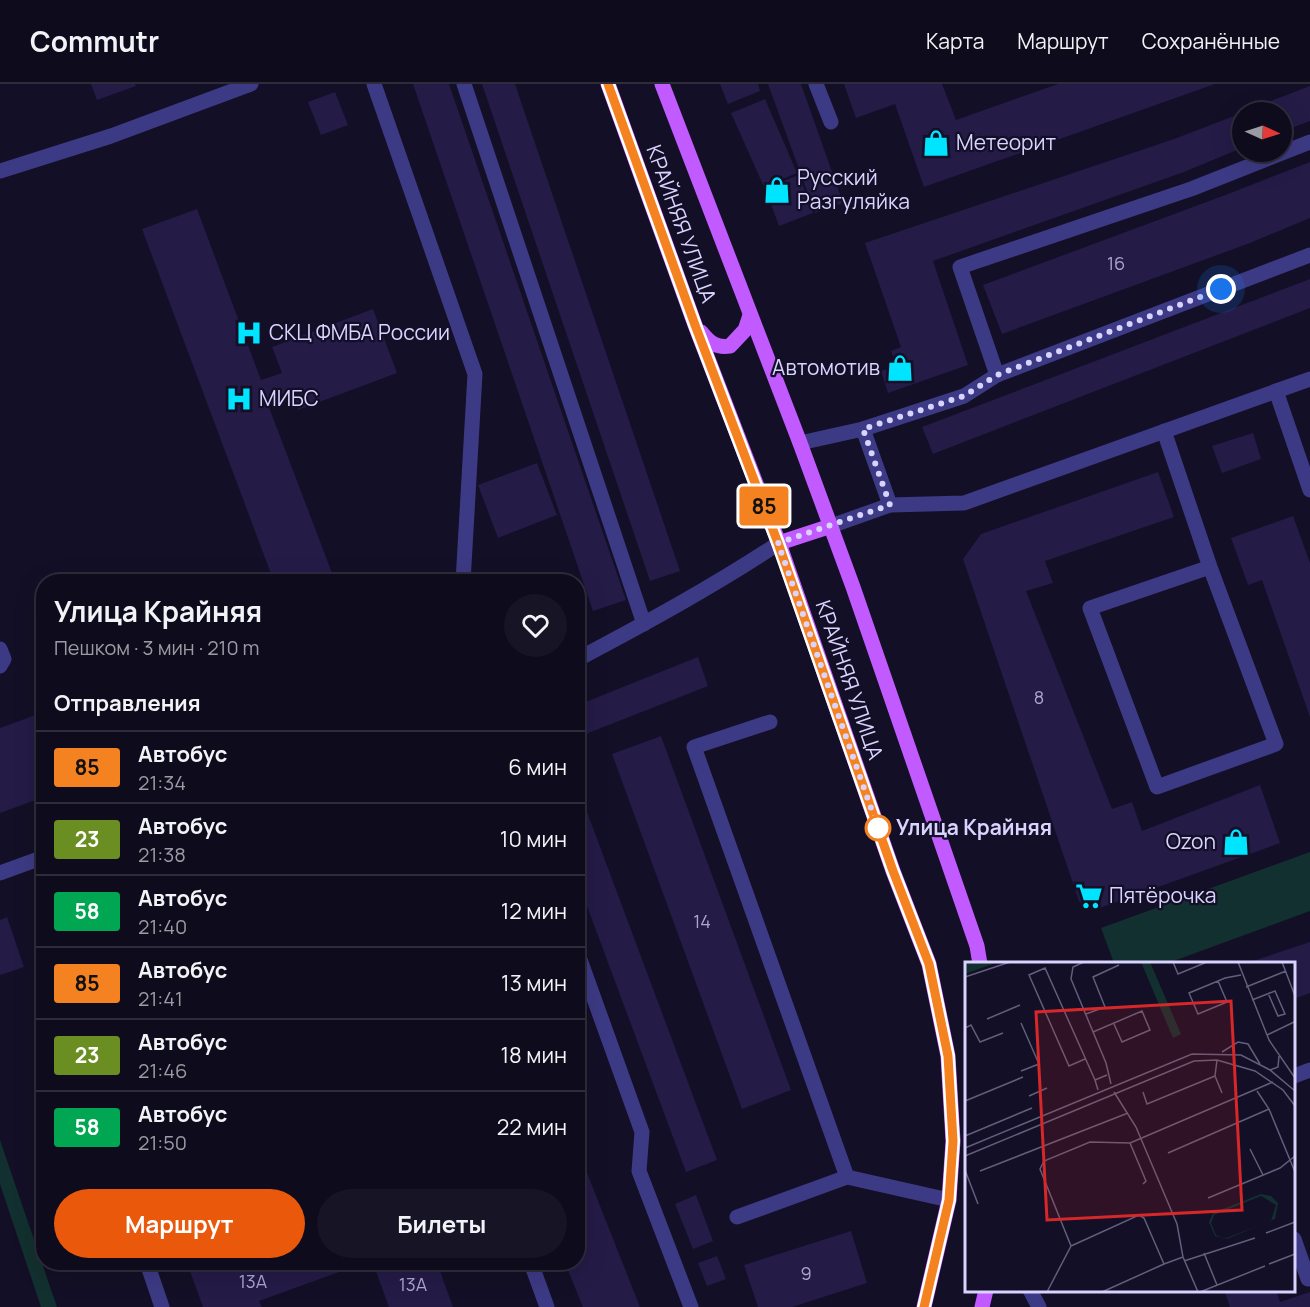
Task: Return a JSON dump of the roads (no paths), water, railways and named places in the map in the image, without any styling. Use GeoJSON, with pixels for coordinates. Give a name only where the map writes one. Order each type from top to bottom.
{"type":"FeatureCollection","features":[{"type":"Feature","properties":{"kind":"main road","name":"КРАЙНЯЯ УЛИЦА"},"geometry":{"type":"LineString","coordinates":[[608,84],[695,325],[778,543],[893,871],[929,964],[948,1056],[953,1141],[949,1200],[924,1307]]}},
{"type":"Feature","properties":{"kind":"main road","name":"КРАЙНЯЯ УЛИЦА"},"geometry":{"type":"LineString","coordinates":[[662,84],[831,526],[977,945],[980,962]]}},
{"type":"Feature","properties":{"kind":"main road"},"geometry":{"type":"LineString","coordinates":[[695,325],[709,342],[720,347],[730,346],[745,330],[750,315]]}},
{"type":"Feature","properties":{"kind":"main road"},"geometry":{"type":"LineString","coordinates":[[778,543],[831,526]]}},
{"type":"Feature","properties":{"kind":"main road"},"geometry":{"type":"LineString","coordinates":[[982,1307],[986,1292]]}},
{"type":"Feature","properties":{"kind":"street"},"geometry":{"type":"LineString","coordinates":[[0,171],[111,136],[251,84]]}},
{"type":"Feature","properties":{"kind":"street"},"geometry":{"type":"LineString","coordinates":[[374,84],[475,374],[463,574]]}},
{"type":"Feature","properties":{"kind":"street"},"geometry":{"type":"LineString","coordinates":[[465,84],[644,624]]}},
{"type":"Feature","properties":{"kind":"street"},"geometry":{"type":"LineString","coordinates":[[816,84],[831,122]]}},
{"type":"Feature","properties":{"kind":"street"},"geometry":{"type":"LineString","coordinates":[[997,375],[960,267],[1191,189],[1310,142]]}},
{"type":"Feature","properties":{"kind":"street"},"geometry":{"type":"LineString","coordinates":[[800,443],[863,429],[964,396],[997,375],[1310,255]]}},
{"type":"Feature","properties":{"kind":"street"},"geometry":{"type":"LineString","coordinates":[[831,526],[890,505],[964,503],[1310,379]]}},
{"type":"Feature","properties":{"kind":"street"},"geometry":{"type":"LineString","coordinates":[[1276,391],[1310,490]]}},
{"type":"Feature","properties":{"kind":"street"},"geometry":{"type":"LineString","coordinates":[[863,429],[890,505]]}},
{"type":"Feature","properties":{"kind":"street"},"geometry":{"type":"LineString","coordinates":[[1164,431],[1210,567],[1276,744],[1157,787],[1090,608],[1210,567]]}},
{"type":"Feature","properties":{"kind":"street"},"geometry":{"type":"LineString","coordinates":[[585,654],[644,624],[745,566],[778,543]]}},
{"type":"Feature","properties":{"kind":"street"},"geometry":{"type":"LineString","coordinates":[[0,649],[4,659],[0,666]]}},
{"type":"Feature","properties":{"kind":"street"},"geometry":{"type":"LineString","coordinates":[[770,722],[694,747],[847,1177]]}},
{"type":"Feature","properties":{"kind":"street"},"geometry":{"type":"LineString","coordinates":[[0,873],[36,860]]}},
{"type":"Feature","properties":{"kind":"street"},"geometry":{"type":"LineString","coordinates":[[585,973],[642,1132],[639,1171],[690,1307]]}},
{"type":"Feature","properties":{"kind":"street"},"geometry":{"type":"LineString","coordinates":[[1295,1075],[1310,1070]]}},
{"type":"Feature","properties":{"kind":"street"},"geometry":{"type":"LineString","coordinates":[[737,1217],[847,1177],[949,1200]]}},
{"type":"Feature","properties":{"kind":"street"},"geometry":{"type":"LineString","coordinates":[[1295,1244],[1308,1279],[1310,1278]]}},
{"type":"Feature","properties":{"kind":"street"},"geometry":{"type":"LineString","coordinates":[[149,1270],[162,1307]]}},
{"type":"Feature","properties":{"kind":"street"},"geometry":{"type":"LineString","coordinates":[[534,1270],[547,1307]]}},
{"type":"Feature","properties":{"kind":"street"},"geometry":{"type":"LineString","coordinates":[[1031,1292],[1039,1307]]}},
{"type":"Feature","properties":{"kind":"place","name":"Метеорит"},"geometry":{"type":"Point","coordinates":[936,143]}},
{"type":"Feature","properties":{"kind":"place","name":"Русский Разгуляйка"},"geometry":{"type":"Point","coordinates":[777,190]}},
{"type":"Feature","properties":{"kind":"place","name":"СКЦ ФМБА России"},"geometry":{"type":"Point","coordinates":[249,333]}},
{"type":"Feature","properties":{"kind":"place","name":"Автомотив"},"geometry":{"type":"Point","coordinates":[900,368]}},
{"type":"Feature","properties":{"kind":"place","name":"МИБС"},"geometry":{"type":"Point","coordinates":[239,399]}},
{"type":"Feature","properties":{"kind":"place","name":"Улица Крайняя"},"geometry":{"type":"Point","coordinates":[878,828]}},
{"type":"Feature","properties":{"kind":"place","name":"Ozon"},"geometry":{"type":"Point","coordinates":[1236,842]}},
{"type":"Feature","properties":{"kind":"place","name":"Пятёрочка"},"geometry":{"type":"Point","coordinates":[1089,896]}}]}
